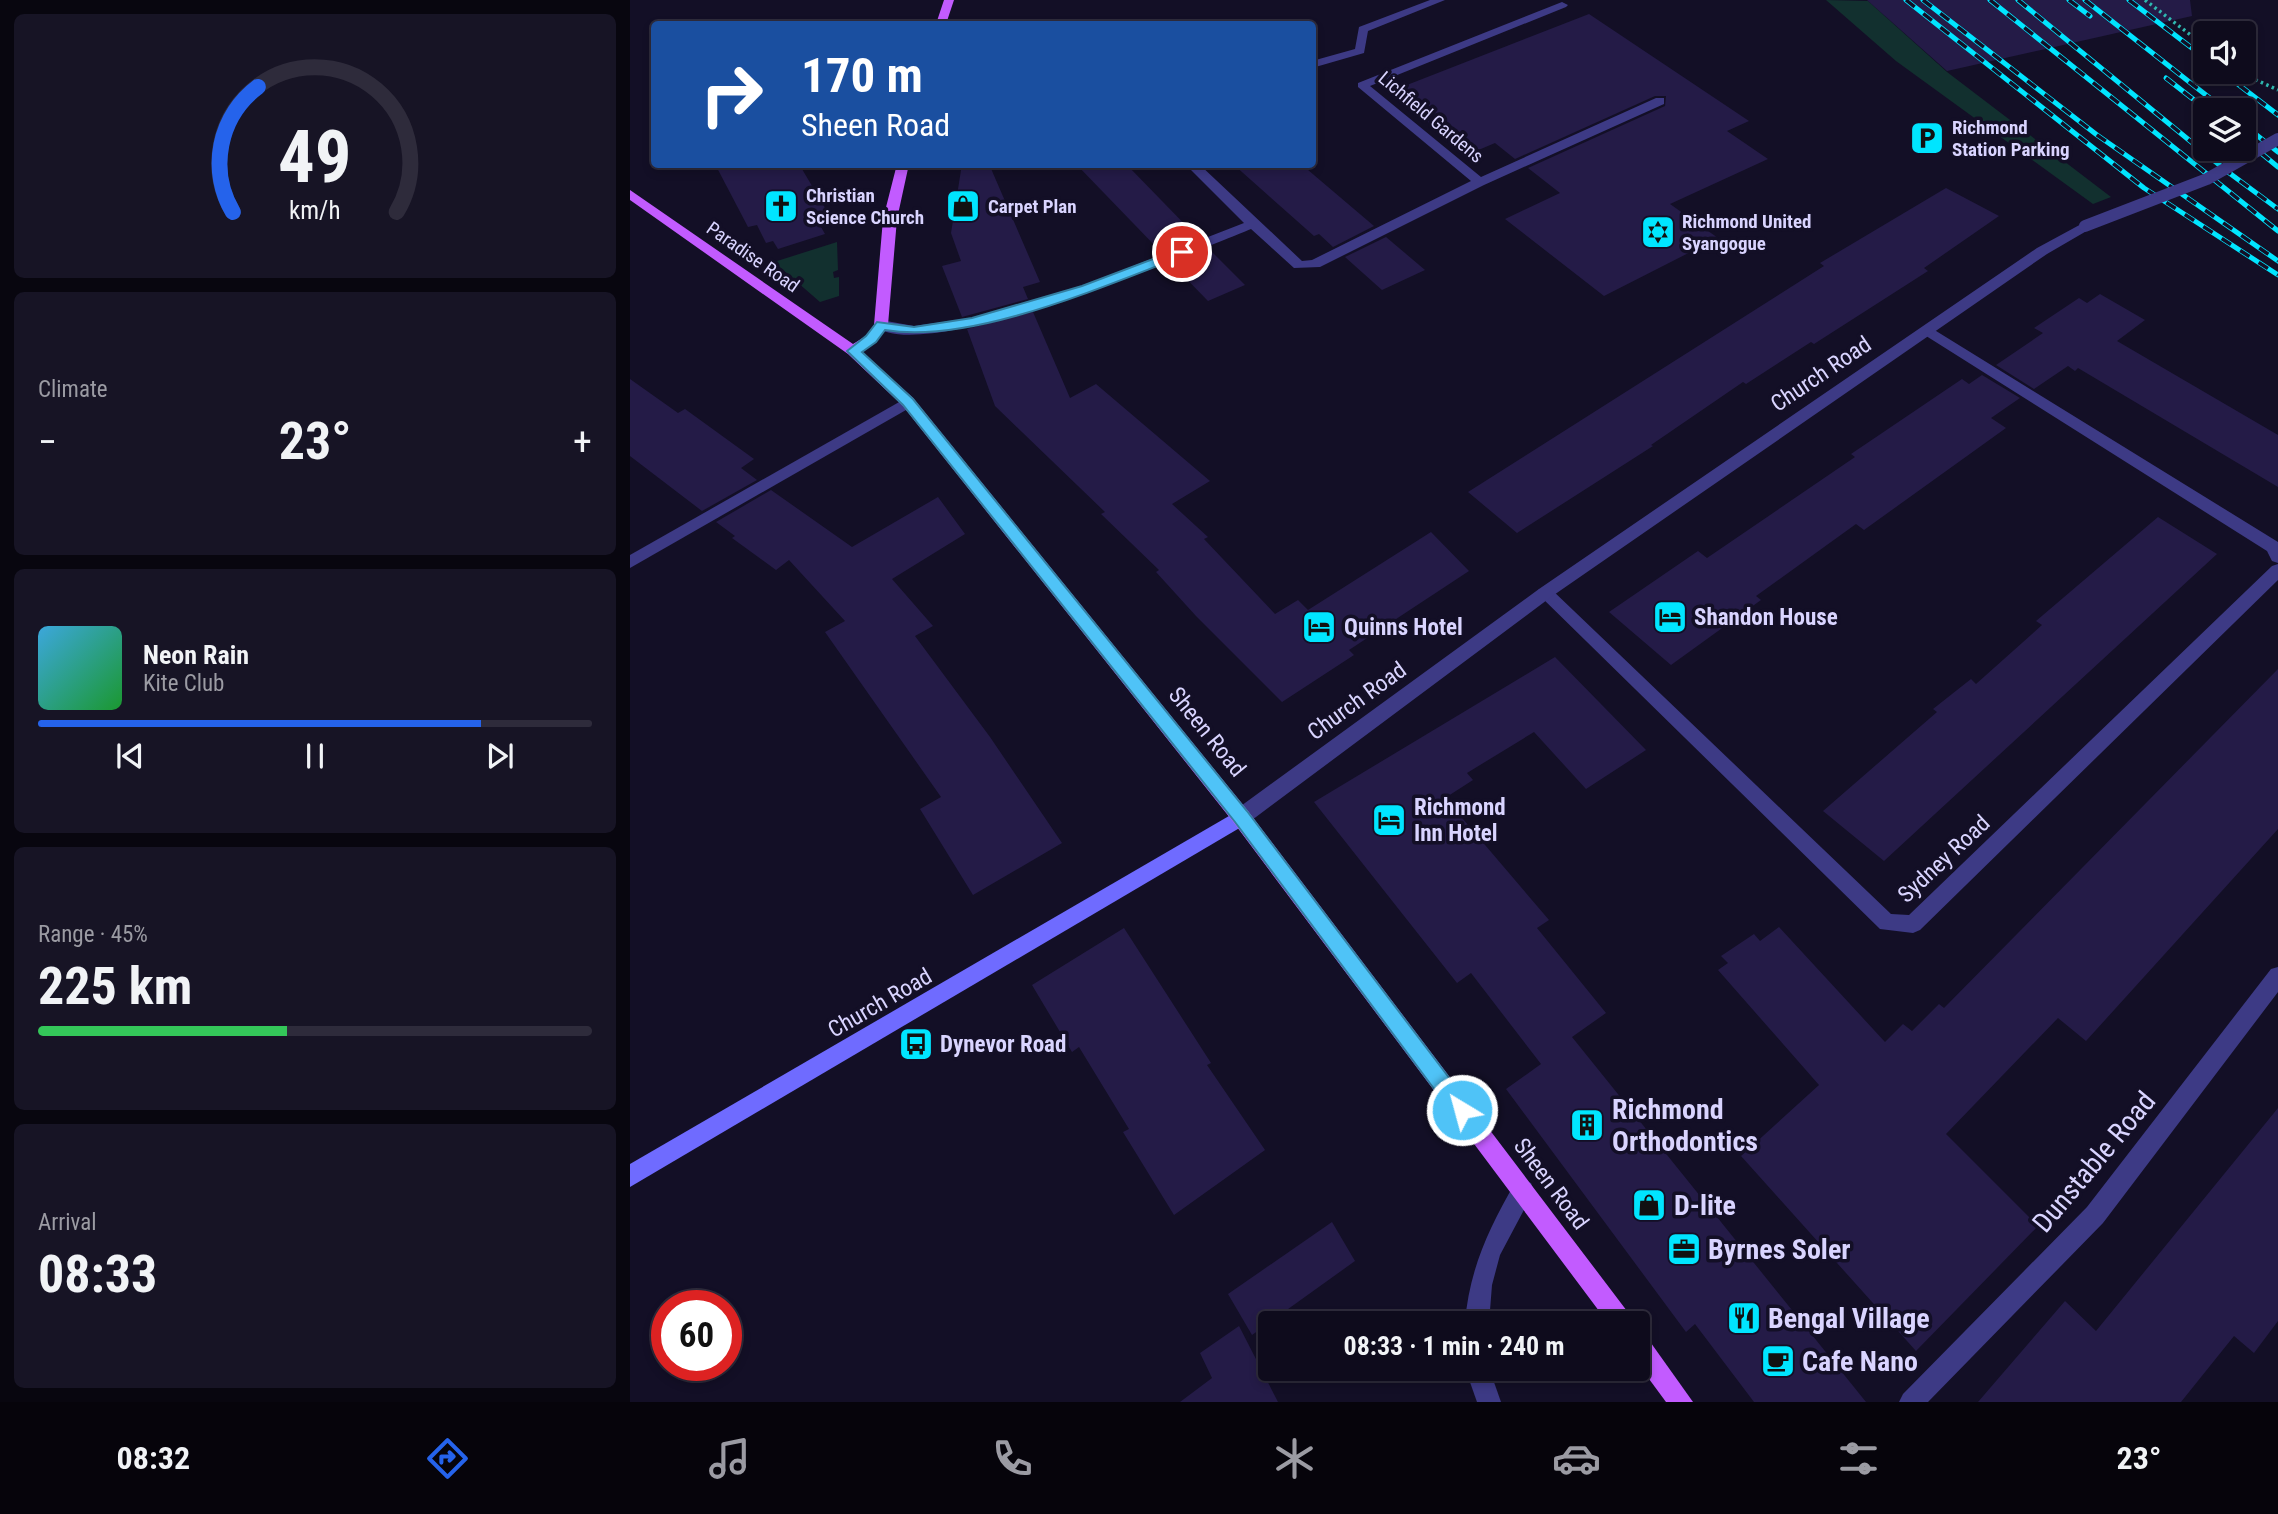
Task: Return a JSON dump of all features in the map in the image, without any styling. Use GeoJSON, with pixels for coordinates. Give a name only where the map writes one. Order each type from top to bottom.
{"type":"FeatureCollection","features":[{"type":"Feature","properties":{"kind":"main road"},"geometry":{"type":"LineString","coordinates":[[942,21],[949,0]]}},
{"type":"Feature","properties":{"kind":"main road"},"geometry":{"type":"LineString","coordinates":[[853,351],[871,339],[881,325],[890,219],[902,168]]}},
{"type":"Feature","properties":{"kind":"main road","name":"Paradise Road"},"geometry":{"type":"LineString","coordinates":[[630,194],[853,351]]}},
{"type":"Feature","properties":{"kind":"main road","name":"Sheen Road"},"geometry":{"type":"LineString","coordinates":[[853,351],[908,402],[1241,817],[1613,1311]]}},
{"type":"Feature","properties":{"kind":"main road","name":"Church Road"},"geometry":{"type":"LineString","coordinates":[[630,1176],[1241,817]]}},
{"type":"Feature","properties":{"kind":"main road"},"geometry":{"type":"LineString","coordinates":[[1650,1360],[1681,1402]]}},
{"type":"Feature","properties":{"kind":"street"},"geometry":{"type":"LineString","coordinates":[[1316,65],[1360,51],[1363,29],[1440,0]]}},
{"type":"Feature","properties":{"kind":"street","name":"Lichfield Gardens"},"geometry":{"type":"LineString","coordinates":[[1480,182],[1362,85],[1562,5]]}},
{"type":"Feature","properties":{"kind":"street","name":"Lichfield Gardens"},"geometry":{"type":"LineString","coordinates":[[1195,168],[1299,265],[1315,264],[1480,182],[1660,101]]}},
{"type":"Feature","properties":{"kind":"street","name":"Church Road"},"geometry":{"type":"LineString","coordinates":[[1241,817],[1545,593],[2042,251],[2085,226],[2207,179],[2278,139]]}},
{"type":"Feature","properties":{"kind":"street"},"geometry":{"type":"LineString","coordinates":[[881,325],[914,331],[972,322],[1087,289],[1253,224]]}},
{"type":"Feature","properties":{"kind":"street"},"geometry":{"type":"LineString","coordinates":[[1928,331],[2273,547],[2278,557]]}},
{"type":"Feature","properties":{"kind":"street"},"geometry":{"type":"LineString","coordinates":[[631,562],[908,402]]}},
{"type":"Feature","properties":{"kind":"street","name":"Sydney Road"},"geometry":{"type":"LineString","coordinates":[[1545,593],[1887,923],[1913,924],[2278,570]]}},
{"type":"Feature","properties":{"kind":"street","name":"Dunstable Road"},"geometry":{"type":"LineString","coordinates":[[1911,1402],[2095,1215],[2278,976]]}},
{"type":"Feature","properties":{"kind":"street"},"geometry":{"type":"LineString","coordinates":[[1477,1311],[1478,1290],[1491,1245],[1523,1191]]}},
{"type":"Feature","properties":{"kind":"street"},"geometry":{"type":"LineString","coordinates":[[1482,1381],[1489,1402]]}},
{"type":"Feature","properties":{"kind":"path"},"geometry":{"type":"LineString","coordinates":[[2145,0],[2193,37]]}},
{"type":"Feature","properties":{"kind":"path"},"geometry":{"type":"LineString","coordinates":[[2256,80],[2278,90]]}},
{"type":"Feature","properties":{"kind":"green space"},"geometry":{"type":"Polygon","coordinates":[[[1826,0],[1868,1],[1947,72],[2111,197],[2093,204],[1896,61],[1826,0]]]}},
{"type":"Feature","properties":{"kind":"green space"},"geometry":{"type":"Polygon","coordinates":[[[837,242],[838,270],[833,272],[834,278],[839,277],[839,296],[820,302],[774,262],[837,242]]]}},
{"type":"Feature","properties":{"kind":"building"},"geometry":{"type":"Polygon","coordinates":[[[1867,0],[2190,0],[2192,16],[1947,71],[1867,0]]]}},
{"type":"Feature","properties":{"kind":"building"},"geometry":{"type":"Polygon","coordinates":[[[1589,14],[1749,121],[1727,131],[1768,159],[1670,204],[1718,238],[1604,296],[1505,219],[1560,193],[1528,168],[1665,106],[1666,96],[1655,96],[1515,159],[1495,143],[1469,154],[1389,92],[1589,14]]]}},
{"type":"Feature","properties":{"kind":"building","name":"Christian Science Church"},"geometry":{"type":"Polygon","coordinates":[[[717,168],[801,168],[834,223],[821,227],[825,234],[778,249],[773,241],[766,243],[757,225],[748,227],[717,168]]]}},
{"type":"Feature","properties":{"kind":"building"},"geometry":{"type":"Polygon","coordinates":[[[961,168],[991,168],[1040,282],[1023,287],[1028,299],[962,317],[942,266],[961,261],[951,233],[961,168]]]}},
{"type":"Feature","properties":{"kind":"building"},"geometry":{"type":"Polygon","coordinates":[[[1080,168],[1130,168],[1198,238],[1161,252],[1080,168]]]}},
{"type":"Feature","properties":{"kind":"building"},"geometry":{"type":"Polygon","coordinates":[[[1238,168],[1306,168],[1374,226],[1333,247],[1319,234],[1314,236],[1238,168]]]}},
{"type":"Feature","properties":{"kind":"building"},"geometry":{"type":"Polygon","coordinates":[[[1946,188],[1999,216],[1924,268],[1928,271],[1814,344],[1811,342],[1746,384],[1743,382],[1651,445],[1653,446],[1517,533],[1468,492],[1824,266],[1820,263],[1946,188]]]}},
{"type":"Feature","properties":{"kind":"building"},"geometry":{"type":"Polygon","coordinates":[[[1386,237],[1425,270],[1382,290],[1345,257],[1386,237]]]}},
{"type":"Feature","properties":{"kind":"building"},"geometry":{"type":"Polygon","coordinates":[[[1209,249],[1245,285],[1208,301],[1172,264],[1209,249]]]}},
{"type":"Feature","properties":{"kind":"building"},"geometry":{"type":"Polygon","coordinates":[[[2100,294],[2145,320],[2117,341],[2278,435],[2278,487],[2078,368],[2075,371],[2068,366],[2034,389],[1996,365],[2043,333],[2034,328],[2079,298],[2087,303],[2100,294]]]}},
{"type":"Feature","properties":{"kind":"building"},"geometry":{"type":"Polygon","coordinates":[[[1033,312],[1070,398],[1096,384],[1210,481],[1172,504],[1208,537],[1204,539],[1275,614],[1298,600],[1308,610],[1431,532],[1469,571],[1349,650],[1354,655],[1282,702],[1196,616],[1156,572],[1159,570],[1101,514],[1105,512],[995,406],[967,329],[1033,312]]]}},
{"type":"Feature","properties":{"kind":"building"},"geometry":{"type":"Polygon","coordinates":[[[1982,375],[2020,398],[1991,418],[2006,428],[1864,530],[1856,524],[1756,596],[1761,600],[1671,665],[1609,612],[1698,551],[1707,558],[1855,457],[1851,454],[1962,379],[1969,384],[1982,375]]]}},
{"type":"Feature","properties":{"kind":"building"},"geometry":{"type":"Polygon","coordinates":[[[630,379],[678,413],[685,409],[754,459],[741,468],[757,480],[702,511],[630,456],[630,379]]]}},
{"type":"Feature","properties":{"kind":"building"},"geometry":{"type":"Polygon","coordinates":[[[771,490],[852,547],[938,497],[965,534],[892,579],[933,626],[915,636],[990,737],[1062,843],[973,895],[920,809],[941,797],[825,632],[845,621],[789,560],[776,570],[732,538],[735,536],[716,522],[771,490]]]}},
{"type":"Feature","properties":{"kind":"building"},"geometry":{"type":"Polygon","coordinates":[[[2158,517],[2217,554],[1884,861],[1823,811],[1937,712],[1933,709],[1971,679],[1976,684],[2042,625],[2036,621],[2158,517]]]}},
{"type":"Feature","properties":{"kind":"building"},"geometry":{"type":"Polygon","coordinates":[[[1555,657],[1646,750],[1586,789],[1534,732],[1467,773],[1473,780],[1445,798],[1549,920],[1537,928],[1606,1013],[1572,1037],[1866,1402],[1754,1402],[1695,1324],[1686,1332],[1506,1089],[1541,1064],[1471,973],[1457,983],[1314,802],[1555,657]]]}},
{"type":"Feature","properties":{"kind":"building"},"geometry":{"type":"Polygon","coordinates":[[[2278,669],[2278,829],[2086,1041],[2058,1018],[1946,1134],[2038,1226],[1916,1351],[1741,1156],[1819,1085],[1718,970],[1728,963],[1721,956],[1754,934],[1760,941],[1779,927],[1885,1042],[1903,1024],[1912,1031],[1939,1004],[1944,1008],[2278,669]]]}},
{"type":"Feature","properties":{"kind":"building"},"geometry":{"type":"Polygon","coordinates":[[[1124,928],[1211,1063],[1207,1065],[1265,1150],[1174,1215],[1123,1132],[1129,1129],[1079,1047],[1072,1052],[1032,985],[1124,928]]]}},
{"type":"Feature","properties":{"kind":"building"},"geometry":{"type":"Polygon","coordinates":[[[2278,1108],[2278,1321],[2254,1353],[2234,1336],[2181,1402],[1978,1402],[2065,1301],[2096,1331],[2278,1108]]]}},
{"type":"Feature","properties":{"kind":"building"},"geometry":{"type":"Polygon","coordinates":[[[1332,1222],[1355,1261],[1285,1311],[1258,1311],[1258,1331],[1252,1335],[1228,1294],[1332,1222]]]}},
{"type":"Feature","properties":{"kind":"building"},"geometry":{"type":"Polygon","coordinates":[[[1239,1326],[1258,1363],[1258,1381],[1267,1381],[1278,1402],[1180,1402],[1212,1378],[1200,1353],[1239,1326]]]}},
{"type":"Feature","properties":{"kind":"railway"},"geometry":{"type":"LineString","coordinates":[[1906,0],[2144,188],[2278,275]]}},
{"type":"Feature","properties":{"kind":"railway"},"geometry":{"type":"LineString","coordinates":[[1923,0],[2097,135],[2278,261]]}},
{"type":"Feature","properties":{"kind":"railway"},"geometry":{"type":"LineString","coordinates":[[1990,0],[2278,231]]}},
{"type":"Feature","properties":{"kind":"railway"},"geometry":{"type":"LineString","coordinates":[[2018,0],[2228,172],[2278,209]]}},
{"type":"Feature","properties":{"kind":"railway"},"geometry":{"type":"LineString","coordinates":[[2069,0],[2090,16]]}},
{"type":"Feature","properties":{"kind":"railway"},"geometry":{"type":"LineString","coordinates":[[2085,0],[2210,98]]}},
{"type":"Feature","properties":{"kind":"railway"},"geometry":{"type":"LineString","coordinates":[[2129,0],[2193,49]]}},
{"type":"Feature","properties":{"kind":"railway"},"geometry":{"type":"LineString","coordinates":[[2166,78],[2193,99]]}},
{"type":"Feature","properties":{"kind":"railway"},"geometry":{"type":"LineString","coordinates":[[2238,84],[2278,115]]}},
{"type":"Feature","properties":{"kind":"railway"},"geometry":{"type":"LineString","coordinates":[[2256,135],[2278,152]]}},
{"type":"Feature","properties":{"kind":"railway"},"geometry":{"type":"LineString","coordinates":[[2256,149],[2278,167]]}},
{"type":"Feature","properties":{"kind":"place","name":"Richmond Station Parking"},"geometry":{"type":"Point","coordinates":[1927,138]}},
{"type":"Feature","properties":{"kind":"place","name":"Christian Science Church"},"geometry":{"type":"Point","coordinates":[781,206]}},
{"type":"Feature","properties":{"kind":"place","name":"Carpet Plan"},"geometry":{"type":"Point","coordinates":[963,206]}},
{"type":"Feature","properties":{"kind":"place","name":"Richmond United Syangogue"},"geometry":{"type":"Point","coordinates":[1658,232]}},
{"type":"Feature","properties":{"kind":"place","name":"Shandon House"},"geometry":{"type":"Point","coordinates":[1670,617]}},
{"type":"Feature","properties":{"kind":"place","name":"Quinns Hotel"},"geometry":{"type":"Point","coordinates":[1319,627]}},
{"type":"Feature","properties":{"kind":"place","name":"Richmond Inn Hotel"},"geometry":{"type":"Point","coordinates":[1389,820]}},
{"type":"Feature","properties":{"kind":"place","name":"Dynevor Road"},"geometry":{"type":"Point","coordinates":[916,1044]}},
{"type":"Feature","properties":{"kind":"place","name":"Richmond Orthodontics"},"geometry":{"type":"Point","coordinates":[1587,1125]}},
{"type":"Feature","properties":{"kind":"place","name":"D-lite"},"geometry":{"type":"Point","coordinates":[1649,1205]}},
{"type":"Feature","properties":{"kind":"place","name":"Byrnes Soler"},"geometry":{"type":"Point","coordinates":[1684,1249]}},
{"type":"Feature","properties":{"kind":"place","name":"Bengal Village"},"geometry":{"type":"Point","coordinates":[1744,1318]}},
{"type":"Feature","properties":{"kind":"place","name":"Cafe Nano"},"geometry":{"type":"Point","coordinates":[1778,1361]}},
{"type":"Feature","properties":{"kind":"route"},"geometry":{"type":"LineString","coordinates":[[1182,252],[1087,289],[972,322],[914,331],[881,325],[871,339],[853,351],[908,402],[1241,817],[1462,1110]]}}]}
